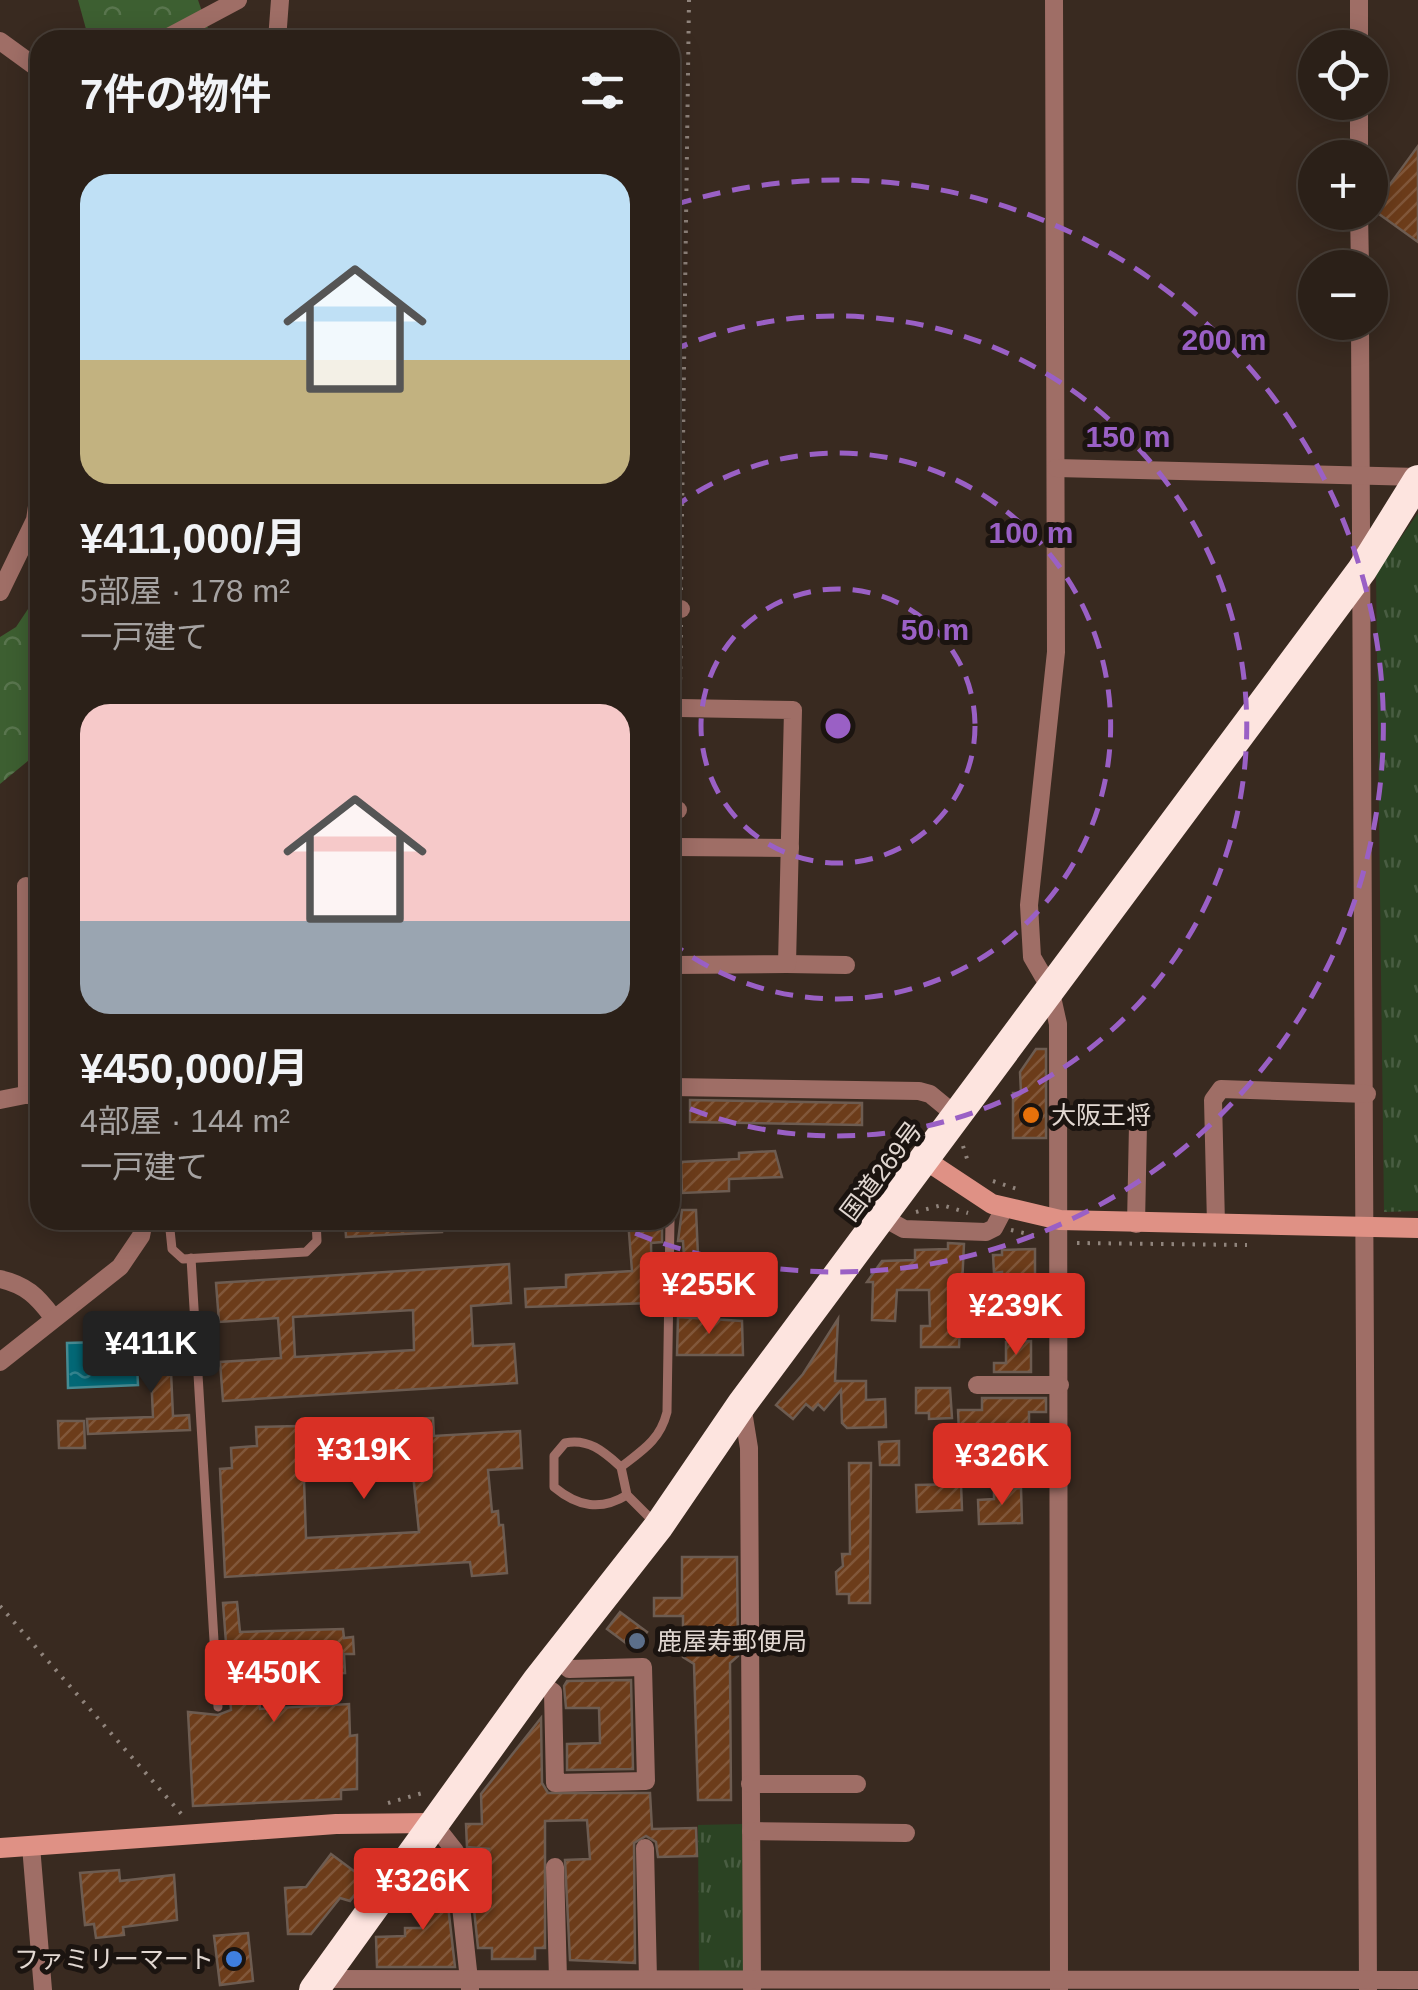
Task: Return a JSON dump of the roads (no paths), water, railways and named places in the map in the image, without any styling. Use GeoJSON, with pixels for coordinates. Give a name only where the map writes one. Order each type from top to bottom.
{"type":"FeatureCollection","features":[{"type":"Feature","properties":{"kind":"highway","name":"国道269号"},"geometry":{"type":"LineString","coordinates":[[318,1984],[546,1669],[658,1527],[742,1404],[927,1161],[962,1126],[1050,988],[1362,570],[1418,478]]}},
{"type":"Feature","properties":{"kind":"street"},"geometry":{"type":"LineString","coordinates":[[182,30],[238,0]]}},
{"type":"Feature","properties":{"kind":"street"},"geometry":{"type":"LineString","coordinates":[[277,30],[280,0]]}},
{"type":"Feature","properties":{"kind":"street"},"geometry":{"type":"LineString","coordinates":[[1054,0],[1056,652],[1029,905],[1032,957],[1050,988],[1058,1024],[1055,1230],[1060,1385],[1059,1985]]}},
{"type":"Feature","properties":{"kind":"street"},"geometry":{"type":"LineString","coordinates":[[1358,0],[1359,30]]}},
{"type":"Feature","properties":{"kind":"street"},"geometry":{"type":"LineString","coordinates":[[0,41],[30,63]]}},
{"type":"Feature","properties":{"kind":"street"},"geometry":{"type":"LineString","coordinates":[[1360,340],[1368,1985]]}},
{"type":"Feature","properties":{"kind":"street"},"geometry":{"type":"LineString","coordinates":[[1056,468],[1360,473],[1418,478]]}},
{"type":"Feature","properties":{"kind":"street"},"geometry":{"type":"LineString","coordinates":[[0,592],[30,532]]}},
{"type":"Feature","properties":{"kind":"street"},"geometry":{"type":"LineString","coordinates":[[680,708],[792,710],[787,964]]}},
{"type":"Feature","properties":{"kind":"street"},"geometry":{"type":"LineString","coordinates":[[680,848],[790,848]]}},
{"type":"Feature","properties":{"kind":"street"},"geometry":{"type":"LineString","coordinates":[[26,886],[30,911]]}},
{"type":"Feature","properties":{"kind":"street"},"geometry":{"type":"LineString","coordinates":[[680,965],[846,965]]}},
{"type":"Feature","properties":{"kind":"street"},"geometry":{"type":"LineString","coordinates":[[680,1087],[919,1091],[930,1094],[962,1126]]}},
{"type":"Feature","properties":{"kind":"street"},"geometry":{"type":"LineString","coordinates":[[1216,1224],[1213,1100],[1221,1089],[1366,1094]]}},
{"type":"Feature","properties":{"kind":"street"},"geometry":{"type":"LineString","coordinates":[[0,1100],[30,1095]]}},
{"type":"Feature","properties":{"kind":"street"},"geometry":{"type":"LineString","coordinates":[[1136,1224],[1138,1124]]}},
{"type":"Feature","properties":{"kind":"street"},"geometry":{"type":"LineString","coordinates":[[927,1161],[963,1189],[1055,1230],[1136,1224],[1418,1228]]}},
{"type":"Feature","properties":{"kind":"street"},"geometry":{"type":"LineString","coordinates":[[884,1218],[904,1229],[986,1232],[994,1228],[1005,1207]]}},
{"type":"Feature","properties":{"kind":"street"},"geometry":{"type":"LineString","coordinates":[[0,1362],[52,1316],[93,1293],[120,1267],[142,1230]]}},
{"type":"Feature","properties":{"kind":"street"},"geometry":{"type":"LineString","coordinates":[[0,1280],[20,1284],[36,1294],[52,1316]]}},
{"type":"Feature","properties":{"kind":"street"},"geometry":{"type":"LineString","coordinates":[[977,1385],[1060,1385]]}},
{"type":"Feature","properties":{"kind":"street"},"geometry":{"type":"LineString","coordinates":[[742,1404],[749,1448],[752,1984]]}},
{"type":"Feature","properties":{"kind":"street"},"geometry":{"type":"LineString","coordinates":[[643,1667],[646,1781],[555,1784],[553,1692],[546,1669],[643,1667]]}},
{"type":"Feature","properties":{"kind":"street"},"geometry":{"type":"LineString","coordinates":[[750,1784],[857,1784]]}},
{"type":"Feature","properties":{"kind":"street"},"geometry":{"type":"LineString","coordinates":[[0,1848],[336,1824],[433,1823],[455,1851],[469,1984]]}},
{"type":"Feature","properties":{"kind":"street"},"geometry":{"type":"LineString","coordinates":[[751,1831],[906,1833]]}},
{"type":"Feature","properties":{"kind":"street"},"geometry":{"type":"LineString","coordinates":[[31,1846],[43,1990]]}},
{"type":"Feature","properties":{"kind":"street"},"geometry":{"type":"LineString","coordinates":[[645,1848],[648,1979]]}},
{"type":"Feature","properties":{"kind":"street"},"geometry":{"type":"LineString","coordinates":[[555,1868],[558,1979]]}},
{"type":"Feature","properties":{"kind":"street"},"geometry":{"type":"LineString","coordinates":[[318,1984],[648,1979],[752,1984],[1368,1985],[1418,1980]]}},
{"type":"Feature","properties":{"kind":"lane"},"geometry":{"type":"LineString","coordinates":[[170,1230],[172,1249],[184,1259],[306,1252],[318,1241],[317,1230]]}},
{"type":"Feature","properties":{"kind":"lane"},"geometry":{"type":"LineString","coordinates":[[621,1467],[651,1445],[662,1430],[666,1412],[670,1230]]}},
{"type":"Feature","properties":{"kind":"lane"},"geometry":{"type":"LineString","coordinates":[[191,1258],[218,1707]]}},
{"type":"Feature","properties":{"kind":"lane"},"geometry":{"type":"LineString","coordinates":[[628,1495],[607,1507],[588,1506],[554,1487],[554,1456],[565,1442],[577,1440],[600,1448],[621,1467],[628,1495],[658,1527]]}},
{"type":"Feature","properties":{"kind":"water"},"geometry":{"type":"Polygon","coordinates":[[[136,1341],[138,1385],[68,1388],[67,1343],[136,1341]]]}},
{"type":"Feature","properties":{"kind":"place","name":"大阪王将"},"geometry":{"type":"Point","coordinates":[1031,1115]}},
{"type":"Feature","properties":{"kind":"place","name":"鹿屋寿郵便局"},"geometry":{"type":"Point","coordinates":[637,1641]}},
{"type":"Feature","properties":{"kind":"place","name":"ファミリーマート"},"geometry":{"type":"Point","coordinates":[234,1959]}}]}
